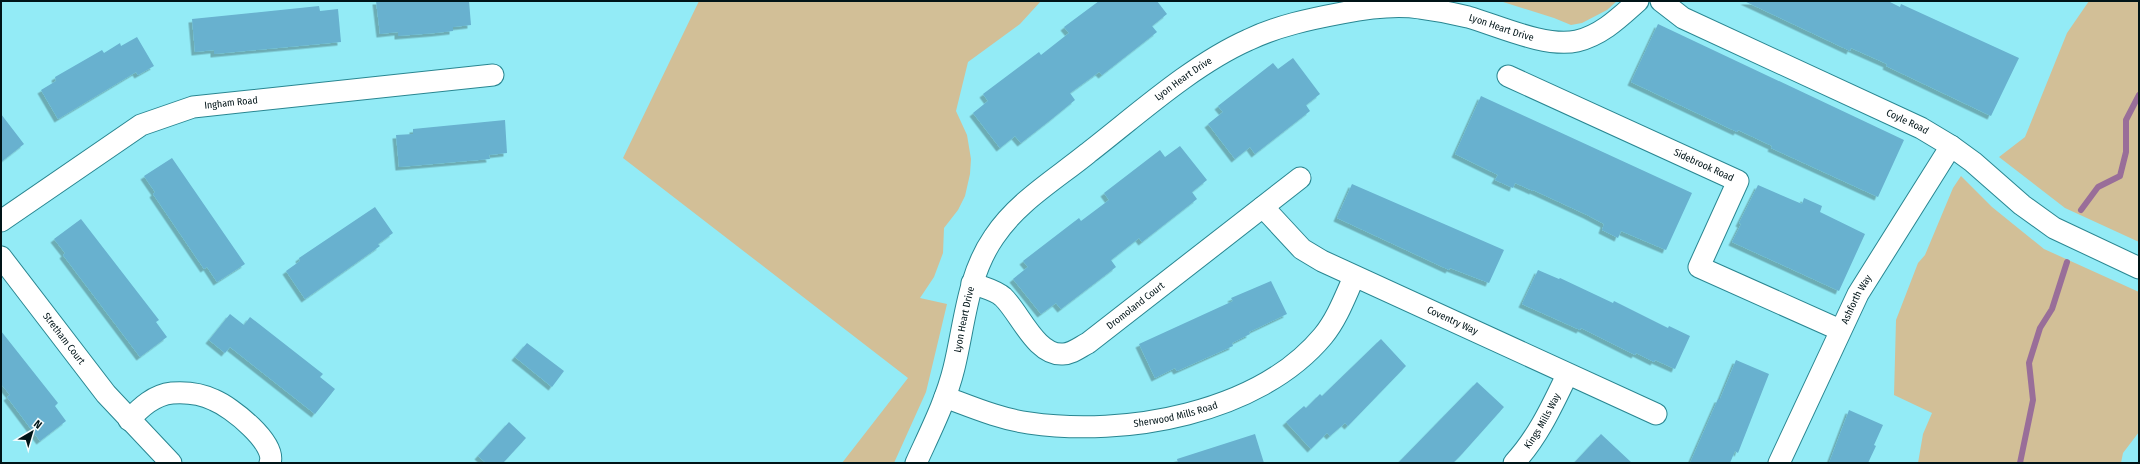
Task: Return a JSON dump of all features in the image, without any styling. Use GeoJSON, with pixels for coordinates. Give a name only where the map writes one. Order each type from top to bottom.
{"type":"FeatureCollection","features":[{"type":"Feature","properties":{"kind":"street","name":"Lyon Heart Drive"},"geometry":{"type":"LineString","coordinates":[[916,463],[945,397],[954,368],[972,283],[979,263],[994,237],[1016,210],[1176,85],[1247,40],[1286,26],[1372,7],[1418,7],[1465,17],[1536,38],[1557,42],[1576,41],[1593,35],[1610,26],[1638,1]]}},
{"type":"Feature","properties":{"kind":"street","name":"Coyle Road"},"geometry":{"type":"LineString","coordinates":[[1661,1],[1683,18],[1900,118],[1951,146],[1973,162],[2022,205],[2054,228],[2139,268]]}},
{"type":"Feature","properties":{"kind":"street","name":"Ingham Road"},"geometry":{"type":"LineString","coordinates":[[1,221],[141,125],[188,108],[493,75]]}},
{"type":"Feature","properties":{"kind":"street","name":"Sidebrook Road"},"geometry":{"type":"LineString","coordinates":[[1508,76],[1738,181],[1699,267],[1840,330]]}},
{"type":"Feature","properties":{"kind":"street","name":"Ashforth Way"},"geometry":{"type":"LineString","coordinates":[[1779,463],[1858,294],[1951,146]]}},
{"type":"Feature","properties":{"kind":"street","name":"Dromoland Court"},"geometry":{"type":"LineString","coordinates":[[972,283],[1002,296],[1041,346],[1052,353],[1063,354],[1075,351],[1088,343],[1300,178]]}},
{"type":"Feature","properties":{"kind":"street","name":"Coventry Way"},"geometry":{"type":"LineString","coordinates":[[1263,208],[1302,249],[1354,277],[1566,375],[1656,414]]}},
{"type":"Feature","properties":{"kind":"street","name":"Stretham Court"},"geometry":{"type":"LineString","coordinates":[[1,257],[106,394],[171,463]]}},
{"type":"Feature","properties":{"kind":"street","name":"Sherwood Mills Road"},"geometry":{"type":"LineString","coordinates":[[945,397],[993,415],[1028,423],[1068,427],[1152,423],[1194,412],[1236,397],[1274,377],[1303,356],[1323,336],[1339,311],[1354,277]]}},
{"type":"Feature","properties":{"kind":"street","name":"Kings Mills Way"},"geometry":{"type":"LineString","coordinates":[[1514,463],[1525,451],[1541,427],[1566,375]]}},
{"type":"Feature","properties":{"kind":"street"},"geometry":{"type":"LineString","coordinates":[[129,420],[146,403],[159,397],[172,393],[200,395],[227,407],[257,434],[270,452],[270,463]]}},
{"type":"Feature","properties":{"kind":"shaded area"},"geometry":{"type":"Polygon","coordinates":[[[699,1],[1041,1],[1020,24],[968,62],[956,111],[967,135],[971,159],[970,174],[965,196],[958,210],[944,228],[943,253],[934,277],[920,298],[947,304],[926,392],[894,463],[842,463],[908,378],[623,158],[699,1]]]}},
{"type":"Feature","properties":{"kind":"shaded area"},"geometry":{"type":"Polygon","coordinates":[[[1500,1],[1617,1],[1607,10],[1582,23],[1571,25],[1500,1]]]}},
{"type":"Feature","properties":{"kind":"shaded area"},"geometry":{"type":"Polygon","coordinates":[[[2089,1],[2139,1],[2139,242],[2065,208],[1999,157],[2025,137],[2067,33],[2089,1]]]}},
{"type":"Feature","properties":{"kind":"shaded area"},"geometry":{"type":"Polygon","coordinates":[[[1961,176],[1992,207],[2044,249],[2139,292],[2139,432],[2123,453],[2121,463],[1918,463],[1923,434],[1932,413],[1894,395],[1896,320],[1918,263],[1925,255],[1953,188],[1961,176]]]}},
{"type":"Feature","properties":{"kind":"building"},"geometry":{"type":"Polygon","coordinates":[[[376,1],[469,1],[471,25],[453,27],[453,31],[435,33],[398,36],[398,32],[380,34],[376,1]]]}},
{"type":"Feature","properties":{"kind":"building"},"geometry":{"type":"Polygon","coordinates":[[[1099,1],[1157,1],[1167,14],[1152,26],[1157,32],[1102,75],[1099,72],[1070,93],[1075,100],[1053,118],[1021,143],[1015,136],[1000,148],[973,113],[988,101],[983,94],[1039,52],[1041,55],[1069,33],[1064,27],[1099,1]]]}},
{"type":"Feature","properties":{"kind":"building"},"geometry":{"type":"Polygon","coordinates":[[[1744,1],[1888,1],[1900,7],[1901,4],[2019,58],[1991,116],[1886,66],[1887,64],[1851,48],[1850,51],[1744,1]]]}},
{"type":"Feature","properties":{"kind":"building"},"geometry":{"type":"Polygon","coordinates":[[[319,6],[320,11],[338,9],[341,42],[214,54],[214,50],[195,52],[192,19],[319,6]]]}},
{"type":"Feature","properties":{"kind":"building"},"geometry":{"type":"Polygon","coordinates":[[[1658,24],[1904,140],[1878,197],[1771,148],[1772,146],[1738,130],[1737,132],[1631,82],[1658,24]]]}},
{"type":"Feature","properties":{"kind":"building"},"geometry":{"type":"Polygon","coordinates":[[[137,37],[154,66],[138,75],[136,72],[58,119],[41,90],[56,81],[55,77],[102,50],[104,53],[120,43],[121,46],[137,37]]]}},
{"type":"Feature","properties":{"kind":"building"},"geometry":{"type":"Polygon","coordinates":[[[1293,58],[1320,94],[1306,105],[1310,111],[1255,154],[1250,147],[1235,159],[1208,124],[1223,112],[1218,106],[1273,63],[1278,69],[1293,58]]]}},
{"type":"Feature","properties":{"kind":"building"},"geometry":{"type":"Polygon","coordinates":[[[1481,96],[1692,193],[1666,250],[1621,231],[1618,238],[1602,230],[1604,224],[1587,215],[1515,183],[1513,188],[1495,180],[1498,175],[1455,154],[1481,96]]]}},
{"type":"Feature","properties":{"kind":"building"},"geometry":{"type":"Polygon","coordinates":[[[1,114],[24,144],[1,162],[1,114]]]}},
{"type":"Feature","properties":{"kind":"building"},"geometry":{"type":"Polygon","coordinates":[[[505,120],[507,153],[489,155],[490,159],[399,167],[396,135],[413,134],[413,129],[505,120]]]}},
{"type":"Feature","properties":{"kind":"building"},"geometry":{"type":"Polygon","coordinates":[[[1180,146],[1207,180],[1192,192],[1197,199],[1142,242],[1139,238],[1111,260],[1116,267],[1061,309],[1056,303],[1041,314],[1013,279],[1028,267],[1023,261],[1079,218],[1081,221],[1109,200],[1104,193],[1160,150],[1165,157],[1180,146]]]}},
{"type":"Feature","properties":{"kind":"building"},"geometry":{"type":"Polygon","coordinates":[[[172,158],[245,264],[217,282],[207,267],[204,269],[153,194],[155,192],[144,176],[172,158]]]}},
{"type":"Feature","properties":{"kind":"building"},"geometry":{"type":"Polygon","coordinates":[[[1352,184],[1504,250],[1489,283],[1450,268],[1449,270],[1337,218],[1352,184]]]}},
{"type":"Feature","properties":{"kind":"building"},"geometry":{"type":"Polygon","coordinates":[[[1758,185],[1802,204],[1804,198],[1822,206],[1820,212],[1865,234],[1839,291],[1732,242],[1741,224],[1739,223],[1758,185]]]}},
{"type":"Feature","properties":{"kind":"building"},"geometry":{"type":"Polygon","coordinates":[[[375,207],[393,233],[378,244],[380,246],[305,299],[286,271],[300,261],[299,258],[375,207]]]}},
{"type":"Feature","properties":{"kind":"building"},"geometry":{"type":"Polygon","coordinates":[[[81,219],[159,320],[156,322],[167,337],[140,357],[63,255],[65,253],[54,239],[81,219]]]}},
{"type":"Feature","properties":{"kind":"building"},"geometry":{"type":"Polygon","coordinates":[[[1538,270],[1559,279],[1560,278],[1613,303],[1614,301],[1668,328],[1669,326],[1690,336],[1675,369],[1655,360],[1654,362],[1636,353],[1635,355],[1581,328],[1580,330],[1522,304],[1538,270]]]}},
{"type":"Feature","properties":{"kind":"building"},"geometry":{"type":"Polygon","coordinates":[[[1271,281],[1287,314],[1249,332],[1250,334],[1232,343],[1233,346],[1177,371],[1175,368],[1155,378],[1139,344],[1233,301],[1231,298],[1271,281]]]}},
{"type":"Feature","properties":{"kind":"building"},"geometry":{"type":"Polygon","coordinates":[[[230,314],[244,325],[250,317],[323,374],[320,377],[335,389],[315,414],[230,347],[225,353],[209,340],[230,314]]]}},
{"type":"Feature","properties":{"kind":"building"},"geometry":{"type":"Polygon","coordinates":[[[1,331],[58,403],[55,406],[66,421],[40,441],[7,397],[10,395],[1,384],[1,331]]]}},
{"type":"Feature","properties":{"kind":"building"},"geometry":{"type":"Polygon","coordinates":[[[1381,339],[1406,366],[1348,426],[1345,423],[1330,436],[1327,433],[1311,449],[1286,422],[1304,406],[1306,408],[1320,394],[1322,396],[1381,339]]]}},
{"type":"Feature","properties":{"kind":"building"},"geometry":{"type":"Polygon","coordinates":[[[527,343],[564,371],[552,387],[515,357],[527,343]]]}},
{"type":"Feature","properties":{"kind":"building"},"geometry":{"type":"Polygon","coordinates":[[[1736,360],[1769,374],[1738,453],[1735,451],[1730,463],[1690,463],[1718,399],[1720,399],[1736,360]]]}},
{"type":"Feature","properties":{"kind":"building"},"geometry":{"type":"Polygon","coordinates":[[[1477,382],[1504,407],[1462,454],[1453,463],[1398,463],[1477,382]]]}},
{"type":"Feature","properties":{"kind":"building"},"geometry":{"type":"Polygon","coordinates":[[[1849,410],[1883,425],[1874,445],[1876,446],[1868,463],[1829,463],[1849,410]]]}},
{"type":"Feature","properties":{"kind":"building"},"geometry":{"type":"Polygon","coordinates":[[[509,422],[526,438],[503,463],[486,463],[478,456],[509,422]]]}},
{"type":"Feature","properties":{"kind":"building"},"geometry":{"type":"Polygon","coordinates":[[[1255,434],[1264,463],[1178,463],[1177,459],[1255,434]]]}},
{"type":"Feature","properties":{"kind":"building"},"geometry":{"type":"Polygon","coordinates":[[[1601,434],[1632,463],[1574,463],[1601,434]]]}},
{"type":"Feature","properties":{"kind":"waterway"},"geometry":{"type":"LineString","coordinates":[[2081,210],[2098,187],[2120,176],[2126,152],[2126,120],[2139,95]]}},
{"type":"Feature","properties":{"kind":"waterway"},"geometry":{"type":"LineString","coordinates":[[2020,463],[2033,400],[2029,363],[2040,328],[2052,309],[2067,262]]}}]}
